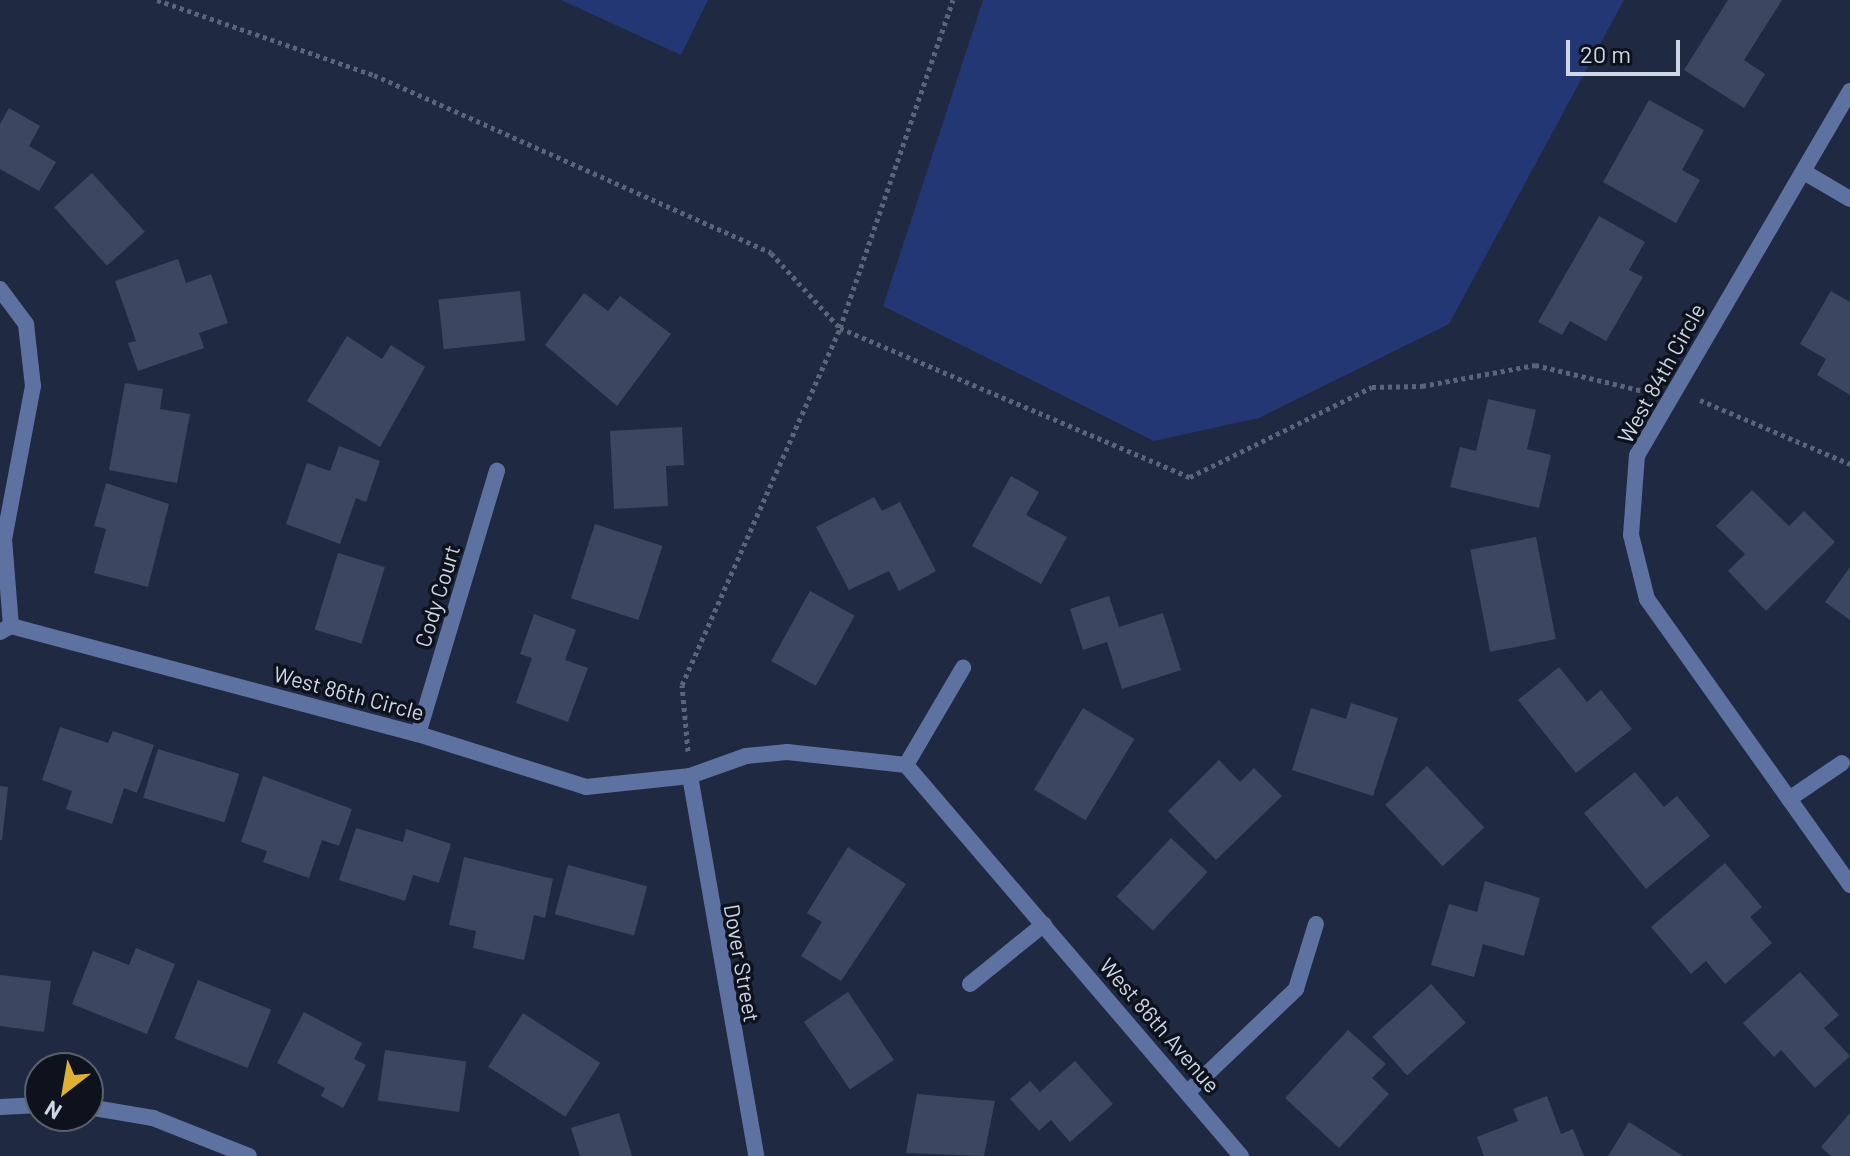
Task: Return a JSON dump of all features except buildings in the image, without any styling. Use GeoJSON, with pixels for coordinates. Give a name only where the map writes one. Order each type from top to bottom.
{"type":"FeatureCollection","features":[{"type":"Feature","properties":{"kind":"street","name":"West 84th Circle"},"geometry":{"type":"LineString","coordinates":[[1850,91],[1637,455],[1631,535],[1647,599],[1850,885]]}},
{"type":"Feature","properties":{"kind":"street"},"geometry":{"type":"LineString","coordinates":[[1804,172],[1850,199]]}},
{"type":"Feature","properties":{"kind":"street"},"geometry":{"type":"LineString","coordinates":[[0,289],[26,324],[33,386],[4,539],[6,629]]}},
{"type":"Feature","properties":{"kind":"street","name":"Cody Court"},"geometry":{"type":"LineString","coordinates":[[418,734],[497,471]]}},
{"type":"Feature","properties":{"kind":"street","name":"West 86th Circle"},"geometry":{"type":"LineString","coordinates":[[6,629],[418,734],[586,787],[690,776]]}},
{"type":"Feature","properties":{"kind":"street"},"geometry":{"type":"LineString","coordinates":[[690,776],[746,756],[787,752],[906,765],[963,668]]}},
{"type":"Feature","properties":{"kind":"street"},"geometry":{"type":"LineString","coordinates":[[1789,799],[1842,763]]}},
{"type":"Feature","properties":{"kind":"street","name":"West 86th Avenue"},"geometry":{"type":"LineString","coordinates":[[906,765],[1189,1091],[1241,1156]]}},
{"type":"Feature","properties":{"kind":"street","name":"Dover Street"},"geometry":{"type":"LineString","coordinates":[[690,776],[756,1156]]}},
{"type":"Feature","properties":{"kind":"street"},"geometry":{"type":"LineString","coordinates":[[970,984],[1044,924]]}},
{"type":"Feature","properties":{"kind":"street"},"geometry":{"type":"LineString","coordinates":[[1189,1091],[1296,989],[1316,924]]}},
{"type":"Feature","properties":{"kind":"street"},"geometry":{"type":"LineString","coordinates":[[0,1107],[24,1106]]}},
{"type":"Feature","properties":{"kind":"street"},"geometry":{"type":"LineString","coordinates":[[104,1110],[153,1118],[249,1156]]}},
{"type":"Feature","properties":{"kind":"path"},"geometry":{"type":"LineString","coordinates":[[157,0],[374,75],[771,253],[840,328],[1190,477],[1372,387],[1422,386],[1535,365],[1631,391],[1673,391],[1850,464]]}},
{"type":"Feature","properties":{"kind":"path"},"geometry":{"type":"LineString","coordinates":[[690,776],[682,685],[840,328],[953,0]]}},
{"type":"Feature","properties":{"kind":"shaded area"},"geometry":{"type":"Polygon","coordinates":[[[561,0],[708,0],[681,55],[561,0]]]}},
{"type":"Feature","properties":{"kind":"shaded area"},"geometry":{"type":"Polygon","coordinates":[[[983,0],[1624,0],[1449,324],[1259,418],[1154,441],[883,306],[983,0]]]}}]}
